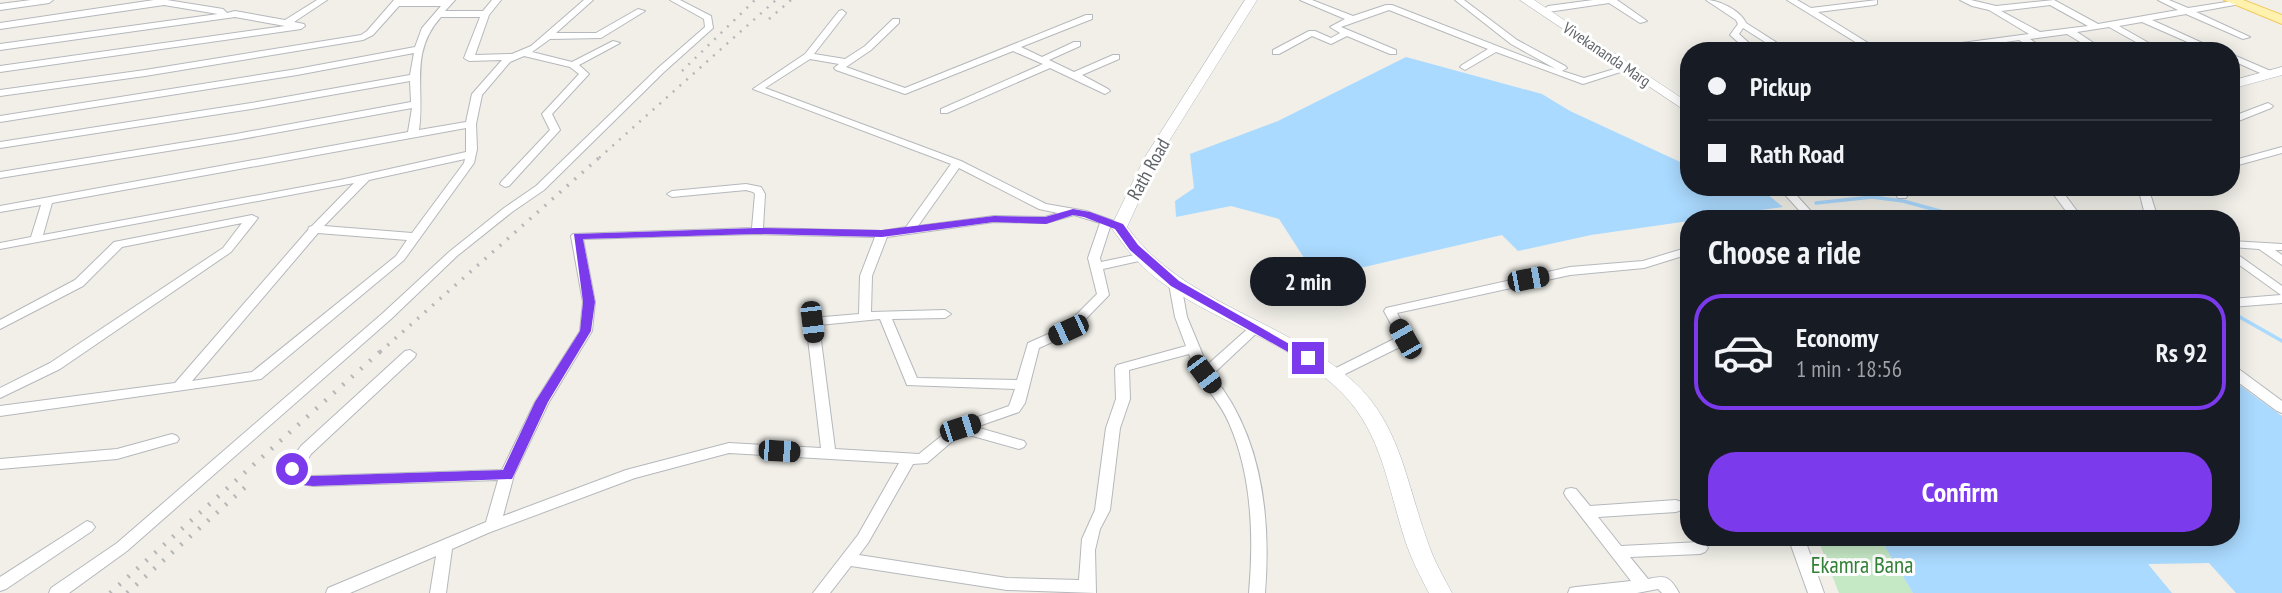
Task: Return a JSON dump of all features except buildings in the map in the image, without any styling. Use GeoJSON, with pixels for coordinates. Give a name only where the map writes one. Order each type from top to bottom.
{"type":"FeatureCollection","features":[{"type":"Feature","properties":{"kind":"main road"},"geometry":{"type":"LineString","coordinates":[[2241,1],[2282,17]]}},
{"type":"Feature","properties":{"kind":"street"},"geometry":{"type":"LineString","coordinates":[[0,8],[49,0]]}},
{"type":"Feature","properties":{"kind":"street"},"geometry":{"type":"LineString","coordinates":[[151,0],[288,22],[301,26],[313,45]]}},
{"type":"Feature","properties":{"kind":"street"},"geometry":{"type":"LineString","coordinates":[[288,22],[323,0]]}},
{"type":"Feature","properties":{"kind":"street"},"geometry":{"type":"LineString","coordinates":[[497,0],[485,14],[469,58],[519,55],[573,65],[584,74],[547,114],[555,130],[505,184]]}},
{"type":"Feature","properties":{"kind":"street"},"geometry":{"type":"LineString","coordinates":[[0,411],[256,376],[400,258],[468,163],[477,94],[507,60],[534,48],[589,0]]}},
{"type":"Feature","properties":{"kind":"street"},"geometry":{"type":"LineString","coordinates":[[57,593],[122,547],[387,316],[453,254],[540,188],[709,28],[708,18],[674,0]]}},
{"type":"Feature","properties":{"kind":"street","name":"Rath Road"},"geometry":{"type":"LineString","coordinates":[[1113,224],[1251,0]]}},
{"type":"Feature","properties":{"kind":"street"},"geometry":{"type":"LineString","coordinates":[[1304,0],[1353,19]]}},
{"type":"Feature","properties":{"kind":"street"},"geometry":{"type":"LineString","coordinates":[[1459,0],[1514,42],[1583,81]]}},
{"type":"Feature","properties":{"kind":"street","name":"Vivekananda Marg"},"geometry":{"type":"LineString","coordinates":[[1525,0],[1680,97]]}},
{"type":"Feature","properties":{"kind":"street","name":"Vivekananda Marg"},"geometry":{"type":"LineString","coordinates":[[1535,0],[1680,103]]}},
{"type":"Feature","properties":{"kind":"street"},"geometry":{"type":"LineString","coordinates":[[1548,9],[1611,0],[1643,22]]}},
{"type":"Feature","properties":{"kind":"street"},"geometry":{"type":"LineString","coordinates":[[1710,0],[1734,13],[1742,24],[1771,42]]}},
{"type":"Feature","properties":{"kind":"street"},"geometry":{"type":"LineString","coordinates":[[1791,0],[1862,42]]}},
{"type":"Feature","properties":{"kind":"street"},"geometry":{"type":"LineString","coordinates":[[1964,0],[1981,9],[1992,10],[2050,1],[2097,27]]}},
{"type":"Feature","properties":{"kind":"street"},"geometry":{"type":"LineString","coordinates":[[2162,0],[2246,37]]}},
{"type":"Feature","properties":{"kind":"street"},"geometry":{"type":"LineString","coordinates":[[0,93],[145,73],[368,35],[398,1],[449,2]]}},
{"type":"Feature","properties":{"kind":"street"},"geometry":{"type":"LineString","coordinates":[[1991,42],[2111,25],[2241,1]]}},
{"type":"Feature","properties":{"kind":"street"},"geometry":{"type":"LineString","coordinates":[[0,26],[169,2]]}},
{"type":"Feature","properties":{"kind":"street"},"geometry":{"type":"LineString","coordinates":[[413,135],[416,104],[414,77],[419,49],[426,28],[449,2]]}},
{"type":"Feature","properties":{"kind":"street"},"geometry":{"type":"LineString","coordinates":[[1810,11],[1874,2]]}},
{"type":"Feature","properties":{"kind":"street"},"geometry":{"type":"LineString","coordinates":[[1393,52],[1334,27],[1389,7],[1583,81],[1628,68]]}},
{"type":"Feature","properties":{"kind":"street"},"geometry":{"type":"LineString","coordinates":[[1992,10],[2038,35]]}},
{"type":"Feature","properties":{"kind":"street"},"geometry":{"type":"LineString","coordinates":[[547,36],[598,36],[641,11]]}},
{"type":"Feature","properties":{"kind":"street"},"geometry":{"type":"LineString","coordinates":[[842,13],[808,56],[758,89],[957,163],[1043,207],[1073,212],[1113,224],[1144,257],[1175,284],[1256,328],[1348,386],[1386,437],[1415,538],[1441,593]]}},
{"type":"Feature","properties":{"kind":"street"},"geometry":{"type":"LineString","coordinates":[[0,47],[236,14]]}},
{"type":"Feature","properties":{"kind":"street"},"geometry":{"type":"LineString","coordinates":[[438,14],[485,14]]}},
{"type":"Feature","properties":{"kind":"street"},"geometry":{"type":"LineString","coordinates":[[896,21],[868,48],[839,68],[905,91],[1089,17]]}},
{"type":"Feature","properties":{"kind":"street"},"geometry":{"type":"LineString","coordinates":[[2143,19],[2195,42]]}},
{"type":"Feature","properties":{"kind":"street"},"geometry":{"type":"LineString","coordinates":[[1742,24],[1734,35],[1743,42]]}},
{"type":"Feature","properties":{"kind":"street"},"geometry":{"type":"LineString","coordinates":[[2111,25],[2142,42]]}},
{"type":"Feature","properties":{"kind":"street"},"geometry":{"type":"LineString","coordinates":[[0,69],[301,26]]}},
{"type":"Feature","properties":{"kind":"street"},"geometry":{"type":"LineString","coordinates":[[2068,31],[2087,42]]}},
{"type":"Feature","properties":{"kind":"street"},"geometry":{"type":"LineString","coordinates":[[1276,52],[1312,33],[1331,41],[1348,32]]}},
{"type":"Feature","properties":{"kind":"street"},"geometry":{"type":"LineString","coordinates":[[2020,37],[2028,42]]}},
{"type":"Feature","properties":{"kind":"street"},"geometry":{"type":"LineString","coordinates":[[1465,67],[1494,49],[1514,42]]}},
{"type":"Feature","properties":{"kind":"street"},"geometry":{"type":"LineString","coordinates":[[573,65],[616,43]]}},
{"type":"Feature","properties":{"kind":"street"},"geometry":{"type":"LineString","coordinates":[[944,111],[1046,62],[1077,44]]}},
{"type":"Feature","properties":{"kind":"street"},"geometry":{"type":"LineString","coordinates":[[1015,48],[1105,91]]}},
{"type":"Feature","properties":{"kind":"street"},"geometry":{"type":"LineString","coordinates":[[0,119],[296,72],[419,49]]}},
{"type":"Feature","properties":{"kind":"street"},"geometry":{"type":"LineString","coordinates":[[808,56],[847,62]]}},
{"type":"Feature","properties":{"kind":"street"},"geometry":{"type":"LineString","coordinates":[[1074,75],[1116,57]]}},
{"type":"Feature","properties":{"kind":"street"},"geometry":{"type":"LineString","coordinates":[[2240,60],[2276,72]]}},
{"type":"Feature","properties":{"kind":"street"},"geometry":{"type":"LineString","coordinates":[[2240,82],[2276,72]]}},
{"type":"Feature","properties":{"kind":"street"},"geometry":{"type":"LineString","coordinates":[[0,145],[257,105],[414,77]]}},
{"type":"Feature","properties":{"kind":"street"},"geometry":{"type":"LineString","coordinates":[[0,174],[223,139],[416,104]]}},
{"type":"Feature","properties":{"kind":"street"},"geometry":{"type":"LineString","coordinates":[[2240,117],[2268,106]]}},
{"type":"Feature","properties":{"kind":"street"},"geometry":{"type":"LineString","coordinates":[[0,209],[471,124]]}},
{"type":"Feature","properties":{"kind":"street"},"geometry":{"type":"LineString","coordinates":[[2240,161],[2282,150]]}},
{"type":"Feature","properties":{"kind":"street"},"geometry":{"type":"LineString","coordinates":[[0,246],[366,177],[471,154]]}},
{"type":"Feature","properties":{"kind":"street"},"geometry":{"type":"LineString","coordinates":[[911,228],[957,163]]}},
{"type":"Feature","properties":{"kind":"street"},"geometry":{"type":"LineString","coordinates":[[179,387],[241,319],[313,229],[366,177]]}},
{"type":"Feature","properties":{"kind":"street"},"geometry":{"type":"LineString","coordinates":[[672,194],[753,187],[760,194],[757,231]]}},
{"type":"Feature","properties":{"kind":"street"},"geometry":{"type":"LineString","coordinates":[[1791,196],[1805,210]]}},
{"type":"Feature","properties":{"kind":"street"},"geometry":{"type":"LineString","coordinates":[[2060,196],[2071,210]]}},
{"type":"Feature","properties":{"kind":"street"},"geometry":{"type":"LineString","coordinates":[[36,239],[47,199]]}},
{"type":"Feature","properties":{"kind":"street"},"geometry":{"type":"LineString","coordinates":[[492,526],[508,475],[542,402],[586,331],[589,302],[578,236],[757,231],[882,233],[994,219],[1046,220],[1073,212]]}},
{"type":"Feature","properties":{"kind":"street"},"geometry":{"type":"LineString","coordinates":[[0,325],[79,284],[118,244],[252,218],[227,250],[55,366],[0,394]]}},
{"type":"Feature","properties":{"kind":"street"},"geometry":{"type":"LineString","coordinates":[[334,593],[492,526],[631,474],[729,448],[922,459],[960,428],[1014,409],[1033,346],[1068,330],[1103,295],[1094,258],[1113,224]]}},
{"type":"Feature","properties":{"kind":"street"},"geometry":{"type":"LineString","coordinates":[[313,229],[414,237]]}},
{"type":"Feature","properties":{"kind":"street"},"geometry":{"type":"LineString","coordinates":[[865,317],[866,276],[882,233]]}},
{"type":"Feature","properties":{"kind":"street"},"geometry":{"type":"LineString","coordinates":[[2240,245],[2282,247]]}},
{"type":"Feature","properties":{"kind":"street"},"geometry":{"type":"LineString","coordinates":[[2263,247],[2282,261]]}},
{"type":"Feature","properties":{"kind":"street"},"geometry":{"type":"LineString","coordinates":[[1329,373],[1336,373],[1405,339],[1390,311],[1570,271],[1644,264],[1680,253]]}},
{"type":"Feature","properties":{"kind":"street"},"geometry":{"type":"LineString","coordinates":[[1096,267],[1144,257]]}},
{"type":"Feature","properties":{"kind":"street"},"geometry":{"type":"LineString","coordinates":[[2240,261],[2282,292]]}},
{"type":"Feature","properties":{"kind":"street"},"geometry":{"type":"LineString","coordinates":[[1175,284],[1181,317],[1204,374],[1228,406],[1252,471],[1260,571],[1256,593]]}},
{"type":"Feature","properties":{"kind":"street"},"geometry":{"type":"LineString","coordinates":[[2240,302],[2282,299]]}},
{"type":"Feature","properties":{"kind":"street"},"geometry":{"type":"LineString","coordinates":[[829,455],[812,322],[884,315],[945,314]]}},
{"type":"Feature","properties":{"kind":"street"},"geometry":{"type":"LineString","coordinates":[[884,315],[912,382],[1023,385]]}},
{"type":"Feature","properties":{"kind":"street"},"geometry":{"type":"LineString","coordinates":[[1204,374],[1256,328]]}},
{"type":"Feature","properties":{"kind":"street"},"geometry":{"type":"LineString","coordinates":[[848,559],[1005,589],[1087,589],[1085,562],[1096,518],[1102,510],[1112,428],[1123,399],[1122,368],[1194,348]]}},
{"type":"Feature","properties":{"kind":"street"},"geometry":{"type":"LineString","coordinates":[[410,354],[306,450],[292,469],[291,477],[298,481],[313,481],[508,475]]}},
{"type":"Feature","properties":{"kind":"street"},"geometry":{"type":"LineString","coordinates":[[2240,377],[2282,408]]}},
{"type":"Feature","properties":{"kind":"street"},"geometry":{"type":"LineString","coordinates":[[960,428],[1019,444]]}},
{"type":"Feature","properties":{"kind":"street"},"geometry":{"type":"LineString","coordinates":[[0,464],[117,454],[172,439]]}},
{"type":"Feature","properties":{"kind":"street"},"geometry":{"type":"LineString","coordinates":[[821,593],[863,539],[908,459]]}},
{"type":"Feature","properties":{"kind":"street"},"geometry":{"type":"LineString","coordinates":[[1571,493],[1644,586]]}},
{"type":"Feature","properties":{"kind":"street"},"geometry":{"type":"LineString","coordinates":[[1586,512],[1676,506]]}},
{"type":"Feature","properties":{"kind":"street"},"geometry":{"type":"LineString","coordinates":[[0,585],[87,527]]}},
{"type":"Feature","properties":{"kind":"street"},"geometry":{"type":"LineString","coordinates":[[438,593],[445,546]]}},
{"type":"Feature","properties":{"kind":"street"},"geometry":{"type":"LineString","coordinates":[[1799,546],[1816,593]]}},
{"type":"Feature","properties":{"kind":"street"},"geometry":{"type":"LineString","coordinates":[[1617,552],[1700,548]]}},
{"type":"Feature","properties":{"kind":"street"},"geometry":{"type":"LineString","coordinates":[[1576,593],[1662,582],[1671,593]]}},
{"type":"Feature","properties":{"kind":"green space","name":"Ekamra Bana"},"geometry":{"type":"Polygon","coordinates":[[[1821,546],[1884,546],[1913,593],[1839,593],[1821,546]]]}},
{"type":"Feature","properties":{"kind":"water"},"geometry":{"type":"Polygon","coordinates":[[[1406,57],[1542,94],[1570,111],[1680,162],[1680,196],[1769,196],[1783,207],[1760,210],[1680,210],[1680,222],[1591,235],[1518,251],[1502,235],[1317,278],[1279,219],[1231,206],[1176,217],[1175,201],[1194,188],[1190,154],[1278,121],[1406,57]]]}},
{"type":"Feature","properties":{"kind":"water"},"geometry":{"type":"Polygon","coordinates":[[[2240,386],[2282,416],[2282,593],[2236,593],[2209,563],[2148,564],[2172,593],[1913,593],[1884,546],[2240,546],[2240,386]]]}},
{"type":"Feature","properties":{"kind":"waterway"},"geometry":{"type":"LineString","coordinates":[[1816,203],[1872,197],[1903,201],[1936,210]]}},
{"type":"Feature","properties":{"kind":"waterway"},"geometry":{"type":"LineString","coordinates":[[2240,317],[2282,341]]}},
{"type":"Feature","properties":{"kind":"railway"},"geometry":{"type":"LineString","coordinates":[[682,71],[755,0]]}},
{"type":"Feature","properties":{"kind":"railway"},"geometry":{"type":"LineString","coordinates":[[599,158],[776,0]]}},
{"type":"Feature","properties":{"kind":"railway"},"geometry":{"type":"LineString","coordinates":[[769,19],[791,0]]}},
{"type":"Feature","properties":{"kind":"railway"},"geometry":{"type":"LineString","coordinates":[[380,352],[601,156]]}},
{"type":"Feature","properties":{"kind":"railway"},"geometry":{"type":"LineString","coordinates":[[110,593],[382,350]]}},
{"type":"Feature","properties":{"kind":"railway"},"geometry":{"type":"LineString","coordinates":[[127,593],[250,483]]}},
{"type":"Feature","properties":{"kind":"route"},"geometry":{"type":"LineString","coordinates":[[292,469],[291,477],[298,481],[508,475],[542,402],[586,331],[589,302],[585,270],[579,256],[578,236],[757,231],[882,233],[994,219],[1046,220],[1073,212],[1086,214],[1119,227],[1134,248],[1175,284],[1308,358]]}}]}
